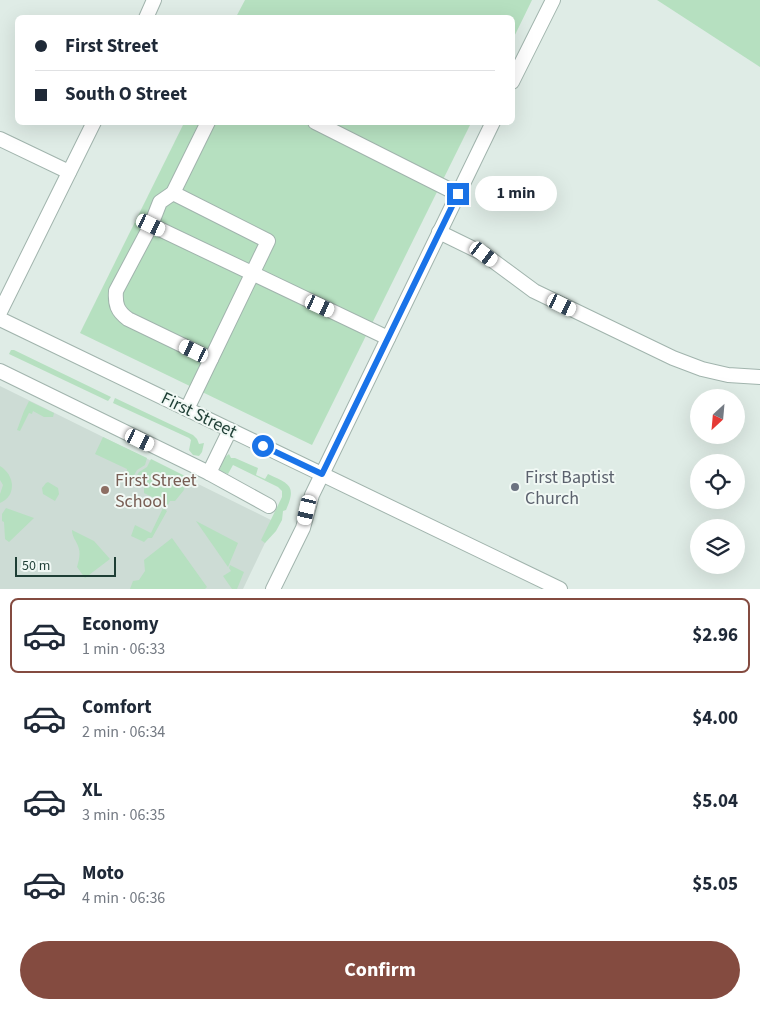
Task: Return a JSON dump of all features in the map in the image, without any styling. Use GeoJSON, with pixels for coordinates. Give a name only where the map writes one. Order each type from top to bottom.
{"type":"FeatureCollection","features":[{"type":"Feature","properties":{"kind":"street"},"geometry":{"type":"LineString","coordinates":[[147,15],[154,0]]}},
{"type":"Feature","properties":{"kind":"street"},"geometry":{"type":"LineString","coordinates":[[515,75],[548,1]]}},
{"type":"Feature","properties":{"kind":"street"},"geometry":{"type":"LineString","coordinates":[[1,319],[92,125]]}},
{"type":"Feature","properties":{"kind":"street"},"geometry":{"type":"LineString","coordinates":[[207,125],[173,193],[160,202],[151,225],[116,291],[116,307],[128,319],[211,359]]}},
{"type":"Feature","properties":{"kind":"street"},"geometry":{"type":"LineString","coordinates":[[321,125],[458,194]]}},
{"type":"Feature","properties":{"kind":"street"},"geometry":{"type":"LineString","coordinates":[[273,589],[303,528],[312,494],[492,125]]}},
{"type":"Feature","properties":{"kind":"street"},"geometry":{"type":"LineString","coordinates":[[0,139],[69,172]]}},
{"type":"Feature","properties":{"kind":"street"},"geometry":{"type":"LineString","coordinates":[[173,193],[266,238],[268,243],[187,409]]}},
{"type":"Feature","properties":{"kind":"street"},"geometry":{"type":"LineString","coordinates":[[151,225],[388,338]]}},
{"type":"Feature","properties":{"kind":"street"},"geometry":{"type":"LineString","coordinates":[[439,232],[484,254],[534,291],[673,358],[702,369],[728,375],[760,377]]}},
{"type":"Feature","properties":{"kind":"street","name":"First Street"},"geometry":{"type":"LineString","coordinates":[[1,319],[560,589]]}},
{"type":"Feature","properties":{"kind":"street"},"geometry":{"type":"LineString","coordinates":[[0,371],[209,473],[269,506]]}},
{"type":"Feature","properties":{"kind":"street"},"geometry":{"type":"LineString","coordinates":[[209,473],[230,430]]}},
{"type":"Feature","properties":{"kind":"shaded area","name":"First Street School"},"geometry":{"type":"Polygon","coordinates":[[[0,386],[275,522],[243,589],[0,589],[0,386]]]}},
{"type":"Feature","properties":{"kind":"green space"},"geometry":{"type":"Polygon","coordinates":[[[245,0],[532,0],[515,35],[515,15],[237,15],[245,0]]]}},
{"type":"Feature","properties":{"kind":"green space"},"geometry":{"type":"Polygon","coordinates":[[[657,0],[760,0],[760,67],[657,0]]]}},
{"type":"Feature","properties":{"kind":"green space"},"geometry":{"type":"Polygon","coordinates":[[[183,125],[470,125],[312,445],[80,333],[183,125]]]}},
{"type":"Feature","properties":{"kind":"green space"},"geometry":{"type":"Polygon","coordinates":[[[11,350],[111,397],[108,401],[9,354],[11,350]]]}},
{"type":"Feature","properties":{"kind":"green space"},"geometry":{"type":"Polygon","coordinates":[[[115,398],[193,435],[199,444],[204,443],[202,452],[199,456],[193,455],[189,450],[191,440],[189,438],[113,403],[115,398]]]}},
{"type":"Feature","properties":{"kind":"green space"},"geometry":{"type":"Polygon","coordinates":[[[29,401],[54,413],[53,417],[44,417],[33,411],[32,414],[29,413],[20,431],[17,430],[24,411],[29,401]]]}},
{"type":"Feature","properties":{"kind":"green space"},"geometry":{"type":"Polygon","coordinates":[[[103,437],[147,458],[145,465],[137,470],[132,479],[126,477],[127,469],[95,454],[103,437]]]}},
{"type":"Feature","properties":{"kind":"green space"},"geometry":{"type":"Polygon","coordinates":[[[229,454],[231,458],[258,468],[256,475],[265,479],[268,474],[286,483],[291,490],[286,510],[283,511],[282,520],[276,531],[265,543],[261,540],[282,497],[282,491],[278,487],[233,465],[228,474],[219,471],[224,458],[229,454]]]}},
{"type":"Feature","properties":{"kind":"green space"},"geometry":{"type":"Polygon","coordinates":[[[151,459],[187,477],[184,490],[175,501],[170,501],[168,505],[144,493],[144,486],[134,480],[139,472],[147,467],[151,459]]]}},
{"type":"Feature","properties":{"kind":"green space"},"geometry":{"type":"Polygon","coordinates":[[[0,466],[9,475],[12,485],[9,496],[0,503],[3,485],[0,480],[0,466]]]}},
{"type":"Feature","properties":{"kind":"green space"},"geometry":{"type":"Polygon","coordinates":[[[48,482],[58,488],[59,494],[55,501],[43,494],[42,488],[48,482]]]}},
{"type":"Feature","properties":{"kind":"green space"},"geometry":{"type":"Polygon","coordinates":[[[6,508],[34,518],[9,542],[5,539],[4,522],[2,521],[2,514],[6,508]]]}},
{"type":"Feature","properties":{"kind":"green space"},"geometry":{"type":"Polygon","coordinates":[[[163,508],[167,511],[152,538],[148,538],[144,542],[131,536],[135,525],[151,533],[163,508]]]}},
{"type":"Feature","properties":{"kind":"green space"},"geometry":{"type":"Polygon","coordinates":[[[196,521],[238,543],[228,567],[196,521]]]}},
{"type":"Feature","properties":{"kind":"green space"},"geometry":{"type":"Polygon","coordinates":[[[72,530],[94,541],[110,559],[85,578],[77,567],[79,551],[72,530]]]}},
{"type":"Feature","properties":{"kind":"green space"},"geometry":{"type":"Polygon","coordinates":[[[172,538],[207,587],[205,589],[130,589],[133,581],[139,580],[145,571],[144,560],[172,538]]]}},
{"type":"Feature","properties":{"kind":"green space"},"geometry":{"type":"Polygon","coordinates":[[[230,565],[244,572],[237,589],[232,589],[223,576],[231,571],[230,565]]]}},
{"type":"Feature","properties":{"kind":"place","name":"First Baptist Church"},"geometry":{"type":"Point","coordinates":[515,487]}},
{"type":"Feature","properties":{"kind":"place","name":"First Street School"},"geometry":{"type":"Point","coordinates":[105,490]}},
{"type":"Feature","properties":{"kind":"route"},"geometry":{"type":"LineString","coordinates":[[263,446],[322,474],[458,194]]}}]}
